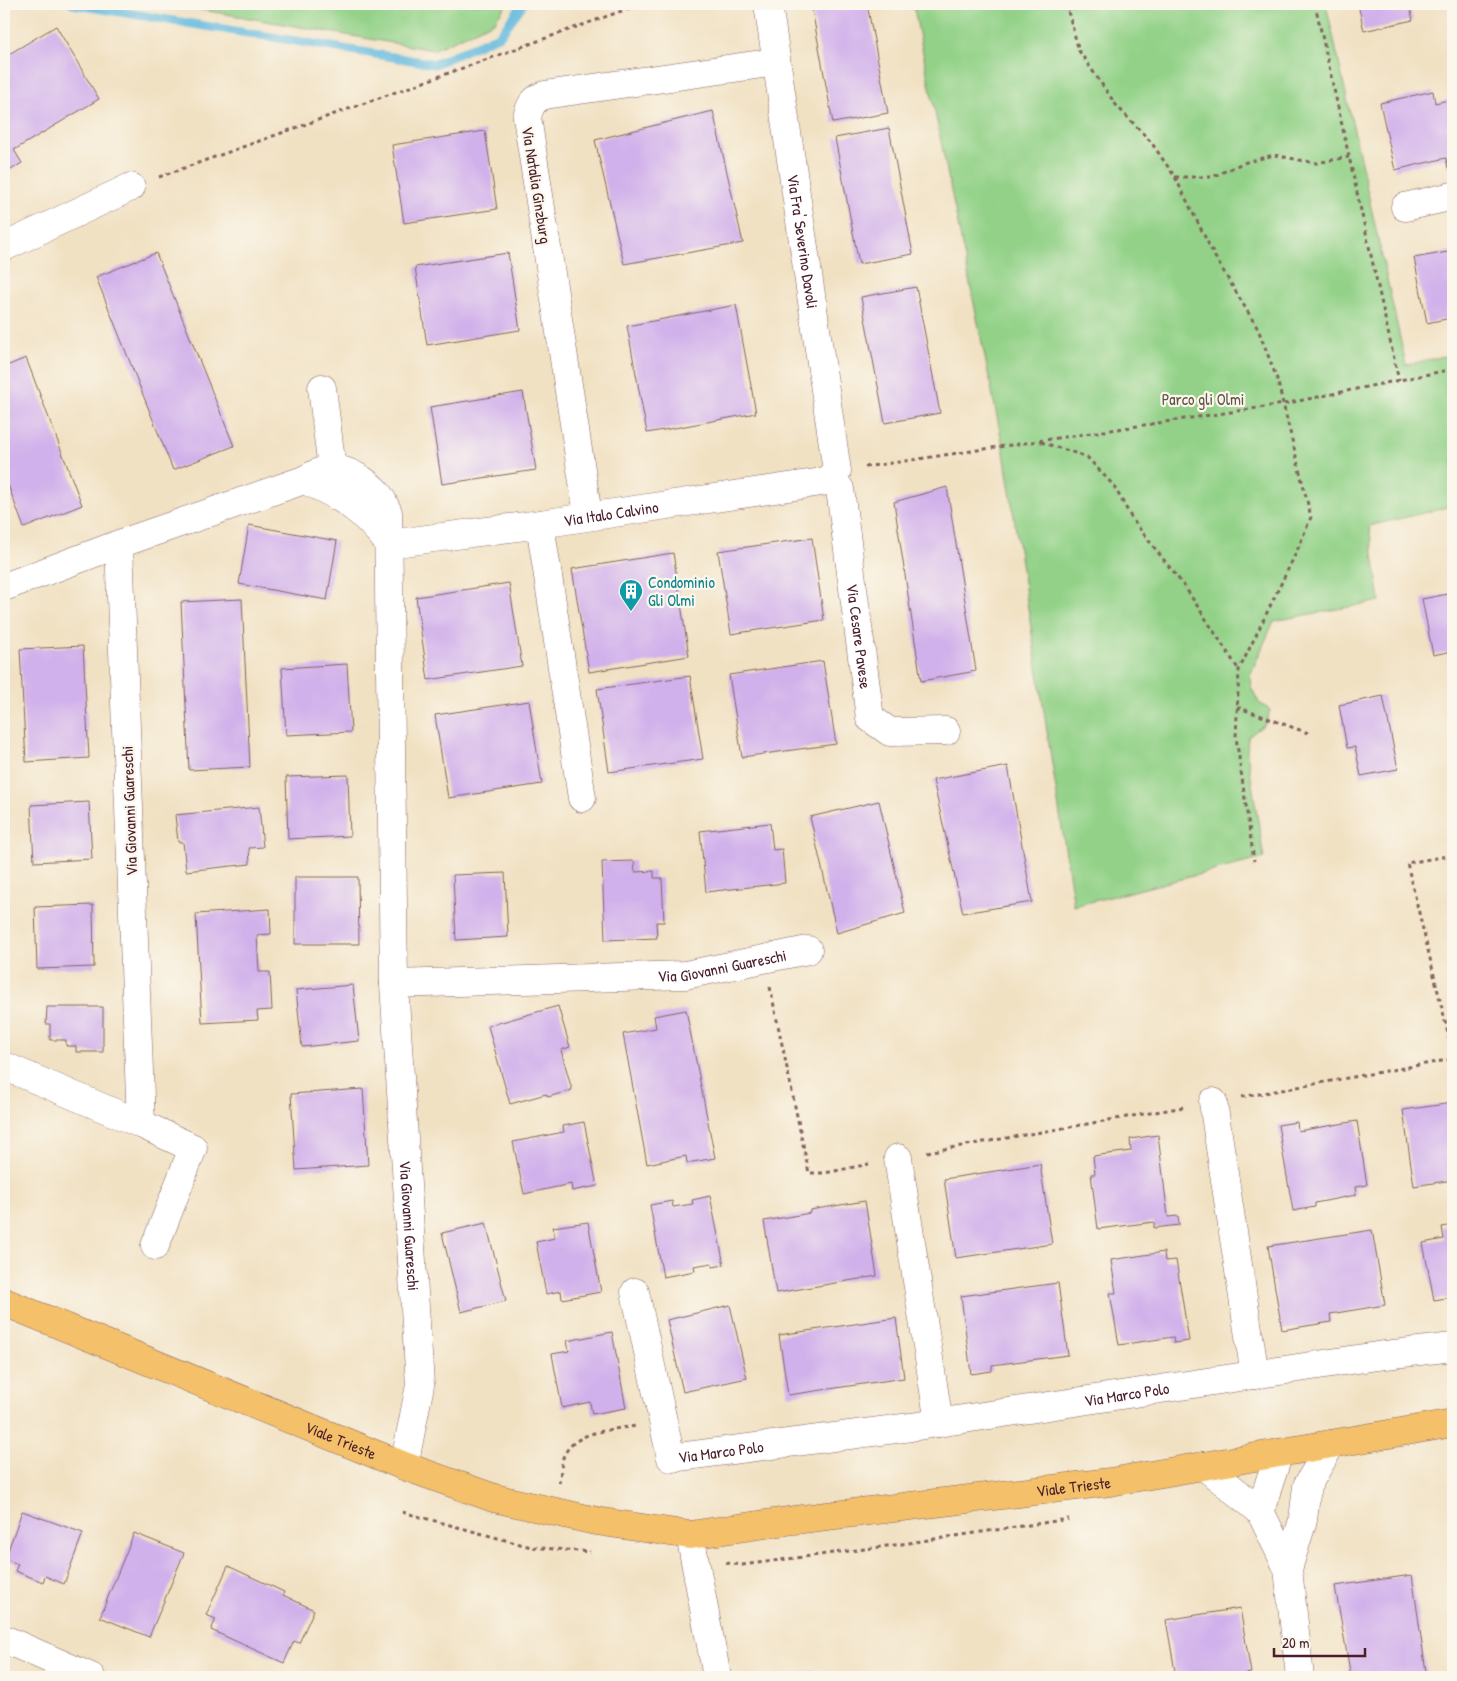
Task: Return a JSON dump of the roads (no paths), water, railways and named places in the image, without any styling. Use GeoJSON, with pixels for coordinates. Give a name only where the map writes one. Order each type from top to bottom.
{"type":"FeatureCollection","features":[{"type":"Feature","properties":{"kind":"main road","name":"Viale Trieste"},"geometry":{"type":"LineString","coordinates":[[4,1302],[404,1466],[494,1498],[596,1521],[692,1548],[794,1520],[1110,1482],[1453,1423]]}},
{"type":"Feature","properties":{"kind":"street","name":"Via Fra' Severino Davoli"},"geometry":{"type":"LineString","coordinates":[[768,4],[835,475]]}},
{"type":"Feature","properties":{"kind":"street","name":"Via Natalia Ginzburg"},"geometry":{"type":"LineString","coordinates":[[588,516],[527,117],[530,108],[534,99],[544,95],[776,62]]}},
{"type":"Feature","properties":{"kind":"street"},"geometry":{"type":"LineString","coordinates":[[4,247],[131,187]]}},
{"type":"Feature","properties":{"kind":"street"},"geometry":{"type":"LineString","coordinates":[[1405,207],[1453,196]]}},
{"type":"Feature","properties":{"kind":"street"},"geometry":{"type":"LineString","coordinates":[[4,587],[119,544],[304,480],[318,472],[332,469],[322,388]]}},
{"type":"Feature","properties":{"kind":"street","name":"Via Giovanni Guareschi"},"geometry":{"type":"LineString","coordinates":[[332,469],[347,472],[365,482],[379,495],[388,512],[394,984],[420,1385],[404,1466]]}},
{"type":"Feature","properties":{"kind":"street","name":"Via Italo Calvino"},"geometry":{"type":"LineString","coordinates":[[389,544],[812,484],[835,475]]}},
{"type":"Feature","properties":{"kind":"street","name":"Via Cesare Pavese"},"geometry":{"type":"LineString","coordinates":[[835,475],[840,489],[870,718],[890,732],[946,730]]}},
{"type":"Feature","properties":{"kind":"street"},"geometry":{"type":"LineString","coordinates":[[304,480],[328,490],[351,505],[371,521],[389,544]]}},
{"type":"Feature","properties":{"kind":"street"},"geometry":{"type":"LineString","coordinates":[[540,524],[582,798]]}},
{"type":"Feature","properties":{"kind":"street","name":"Via Giovanni Guareschi"},"geometry":{"type":"LineString","coordinates":[[119,544],[141,1124]]}},
{"type":"Feature","properties":{"kind":"street","name":"Via Giovanni Guareschi"},"geometry":{"type":"LineString","coordinates":[[394,984],[685,975],[808,950]]}},
{"type":"Feature","properties":{"kind":"street"},"geometry":{"type":"LineString","coordinates":[[4,1066],[194,1148],[155,1246]]}},
{"type":"Feature","properties":{"kind":"street"},"geometry":{"type":"LineString","coordinates":[[1213,1102],[1255,1375]]}},
{"type":"Feature","properties":{"kind":"street"},"geometry":{"type":"LineString","coordinates":[[898,1158],[939,1423]]}},
{"type":"Feature","properties":{"kind":"street","name":"Via Marco Polo"},"geometry":{"type":"LineString","coordinates":[[635,1292],[671,1458],[939,1423],[1453,1346]]}},
{"type":"Feature","properties":{"kind":"street"},"geometry":{"type":"LineString","coordinates":[[1288,1569],[1303,1520],[1306,1486],[1331,1444]]}},
{"type":"Feature","properties":{"kind":"street"},"geometry":{"type":"LineString","coordinates":[[1279,1453],[1306,1486]]}},
{"type":"Feature","properties":{"kind":"street"},"geometry":{"type":"LineString","coordinates":[[1260,1512],[1279,1453]]}},
{"type":"Feature","properties":{"kind":"street"},"geometry":{"type":"LineString","coordinates":[[1204,1466],[1260,1512],[1288,1569],[1300,1677]]}},
{"type":"Feature","properties":{"kind":"street"},"geometry":{"type":"LineString","coordinates":[[692,1548],[717,1677]]}},
{"type":"Feature","properties":{"kind":"street"},"geometry":{"type":"LineString","coordinates":[[4,1639],[91,1677]]}},
{"type":"Feature","properties":{"kind":"waterway"},"geometry":{"type":"LineString","coordinates":[[72,4],[435,64],[500,35],[523,4]]}},
{"type":"Feature","properties":{"kind":"place","name":"Condominio Gli Olmi"},"geometry":{"type":"Point","coordinates":[631,612]}},
{"type":"Feature","properties":{"kind":"park label","name":"Parco gli Olmi"},"geometry":{"type":"Point","coordinates":[1203,399]}}]}
